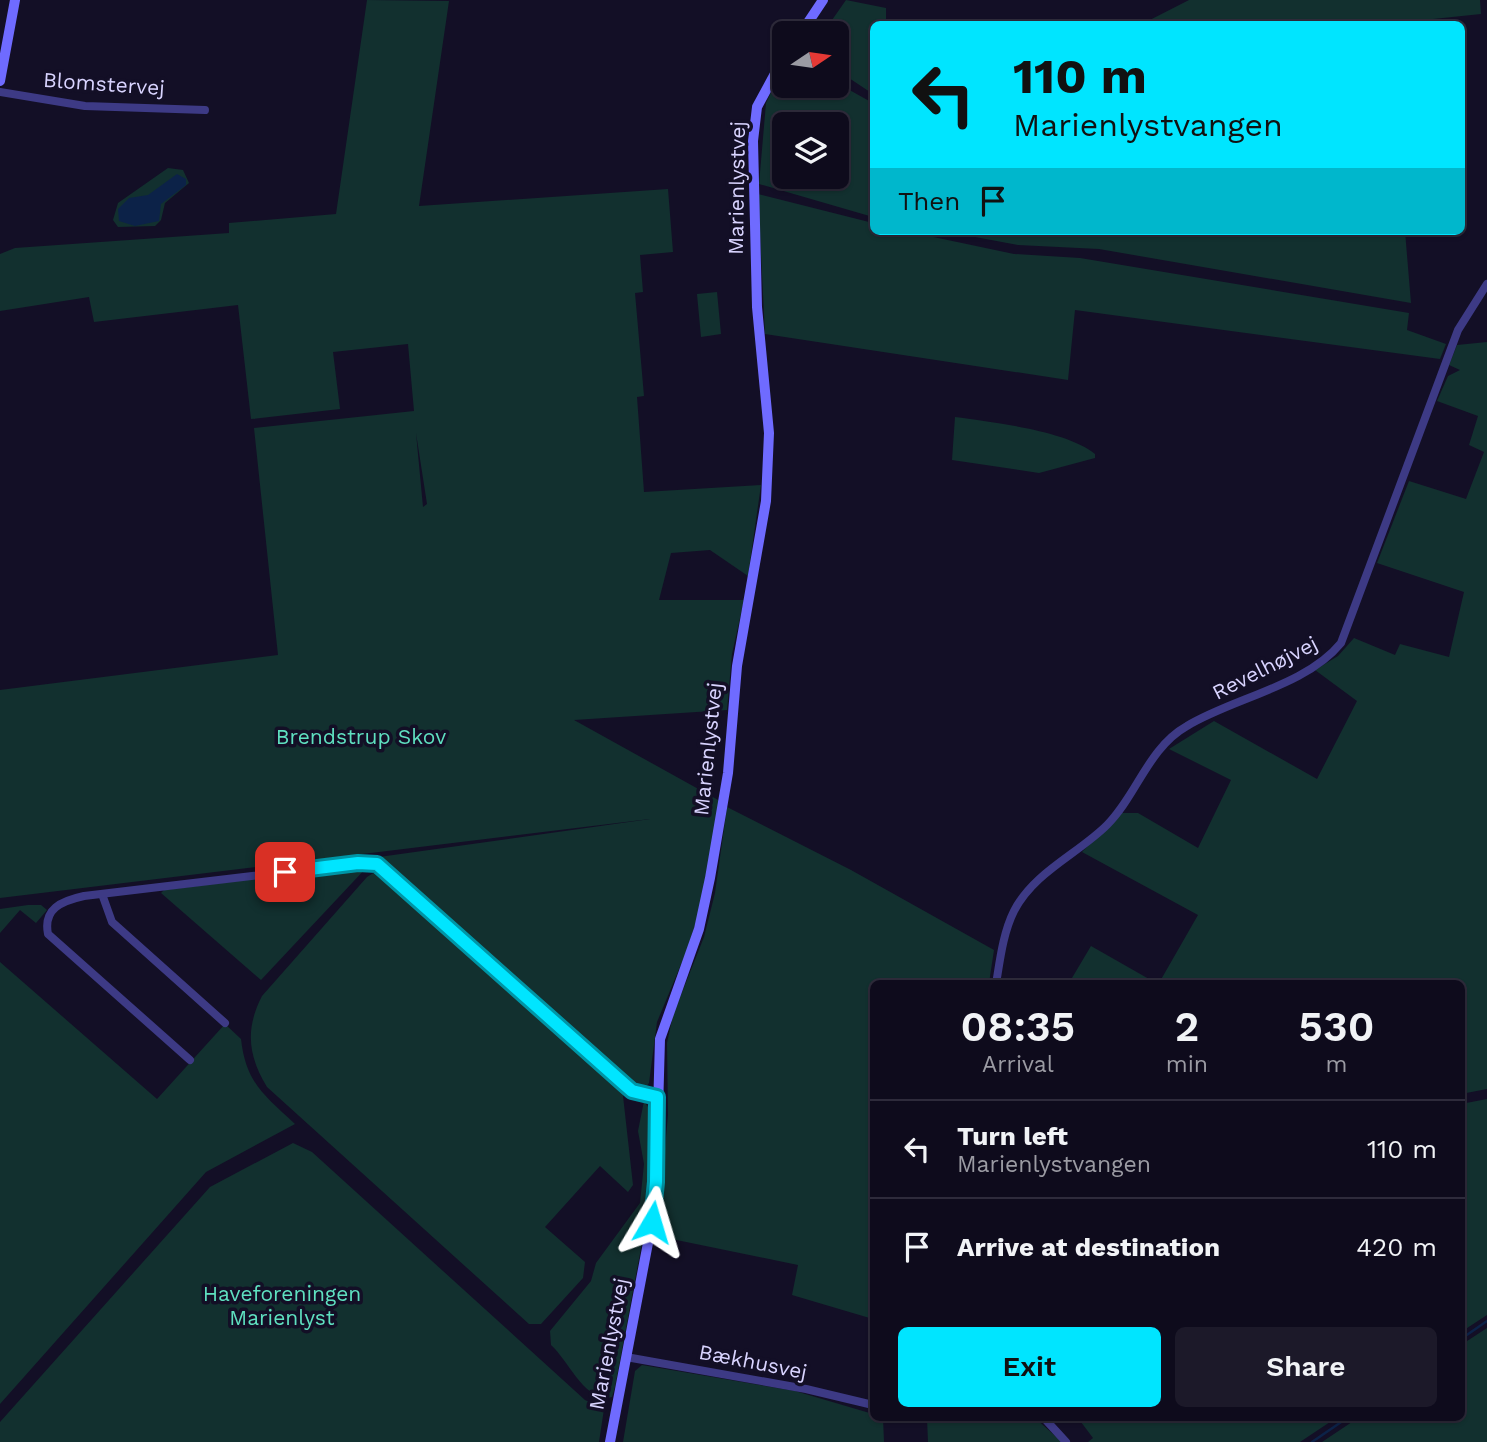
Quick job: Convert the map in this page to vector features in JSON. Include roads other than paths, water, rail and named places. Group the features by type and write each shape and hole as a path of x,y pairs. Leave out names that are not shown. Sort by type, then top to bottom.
{"street":[{"path":"0,81 15,0"},
{"path":"809,21 823,0"},
{"name":"Marienlystvej","path":"610,1442 656,1182 660,1039 699,929 710,878 727,773 737,666 766,501 769,433 757,307 753,141 758,107 772,80"},
{"name":"Blomstervej","path":"0,92 85,106 205,110"},
{"name":"Revelhøjvej","path":"997,980 1010,923 1021,900 1044,876 1108,824 1152,759 1175,733 1313,666 1341,643 1451,347 1466,314 1487,284"},
{"path":"190,1060 48,934 45,921 51,910 72,899 102,894 358,863 377,864 632,1091 657,1097"},
{"path":"102,894 112,922 225,1023"},
{"name":"Bækhusvej","path":"626,1357 806,1389 870,1404"},
{"path":"1047,1421 1066,1442"}],"water":[{"path":"177,174 186,179 186,185 161,204 159,221 135,226 119,221 118,209 129,198 148,195"}],"waterway":[{"path":"1465,1336 1487,1321"},
{"path":"1312,1442 1343,1421"}],"park label":[{"name":"Brendstrup Skov","path":"361,737"},
{"name":"Haveforeningen Marienlyst","path":"282,1306"}]}
